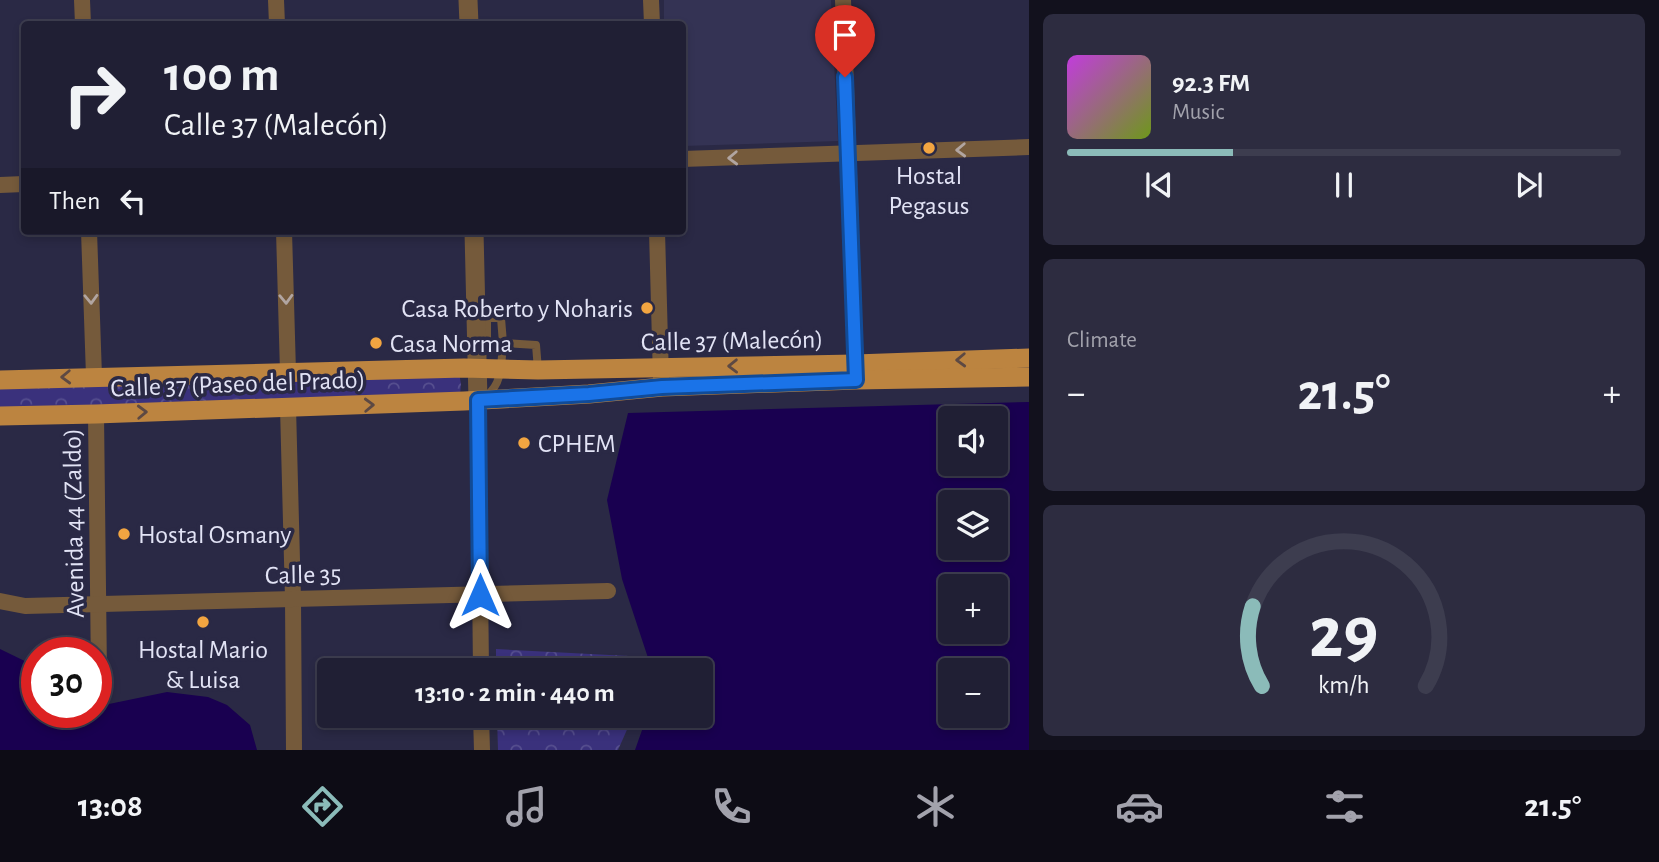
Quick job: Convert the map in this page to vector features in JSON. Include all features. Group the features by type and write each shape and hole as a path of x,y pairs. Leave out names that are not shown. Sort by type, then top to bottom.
{"main road":[{"name":"Calle 37 (Malecón)","path":"855,372 1029,358"},
{"name":"Calle 37 (Malecón)","path":"477,369 501,364 538,370 661,377 855,372 1029,377"},
{"name":"Calle 37 (Paseo del Prado)","path":"0,380 477,369"},
{"name":"Calle 37 (Malecón)","path":"478,400 589,394 661,377"},
{"name":"Calle 37 (Paseo del Prado)","path":"0,416 478,400"}],"street":[{"path":"82,0 83,21"},
{"path":"276,0 277,21"},
{"path":"468,0 469,21"},
{"path":"651,0 652,21"},
{"path":"843,0 855,372"},
{"path":"686,159 1029,147"},
{"path":"0,186 21,184"},
{"path":"89,235 94,376"},
{"path":"284,235 288,372"},
{"path":"474,235 482,345 477,369 481,658"},
{"path":"657,235 661,377"},
{"path":"288,407 294,750"},
{"name":"Avenida 44 (Zaldo)","path":"96,414 99,637"},
{"name":"Calle 35","path":"0,601 25,606 608,591"},
{"path":"481,728 482,750"}],"lane":[{"path":"478,400 491,394 498,380 503,343 501,318 481,318"},
{"path":"503,343 536,345 538,370"},
{"path":"482,345 501,364"}],"shaded area":[{"path":"664,0 831,0 838,141 686,146 686,21 664,21"},
{"path":"1029,402 1029,750 635,750 643,728 713,728 713,658 648,658 622,579 607,500 628,413"},
{"path":"0,649 21,659 21,728 112,728 112,703 167,692 208,697 227,705 250,725 257,750 0,750"}],"green space":[{"path":"459,373 460,395 0,409 0,386"},
{"path":"496,649 630,658 496,658"},
{"path":"497,728 628,728 618,750 498,750"}],"place":[{"name":"Hostal Pegasus","path":"929,148"},
{"name":"Casa Roberto y Noharis","path":"647,308"},
{"name":"Casa Norma","path":"376,343"},
{"name":"CPHEM","path":"524,443"},
{"name":"Hostal Osmany","path":"124,534"},
{"name":"Hostal Mario & Luisa","path":"203,622"}],"route":[{"path":"480,595 478,400 662,387 856,380 845,77"}]}
